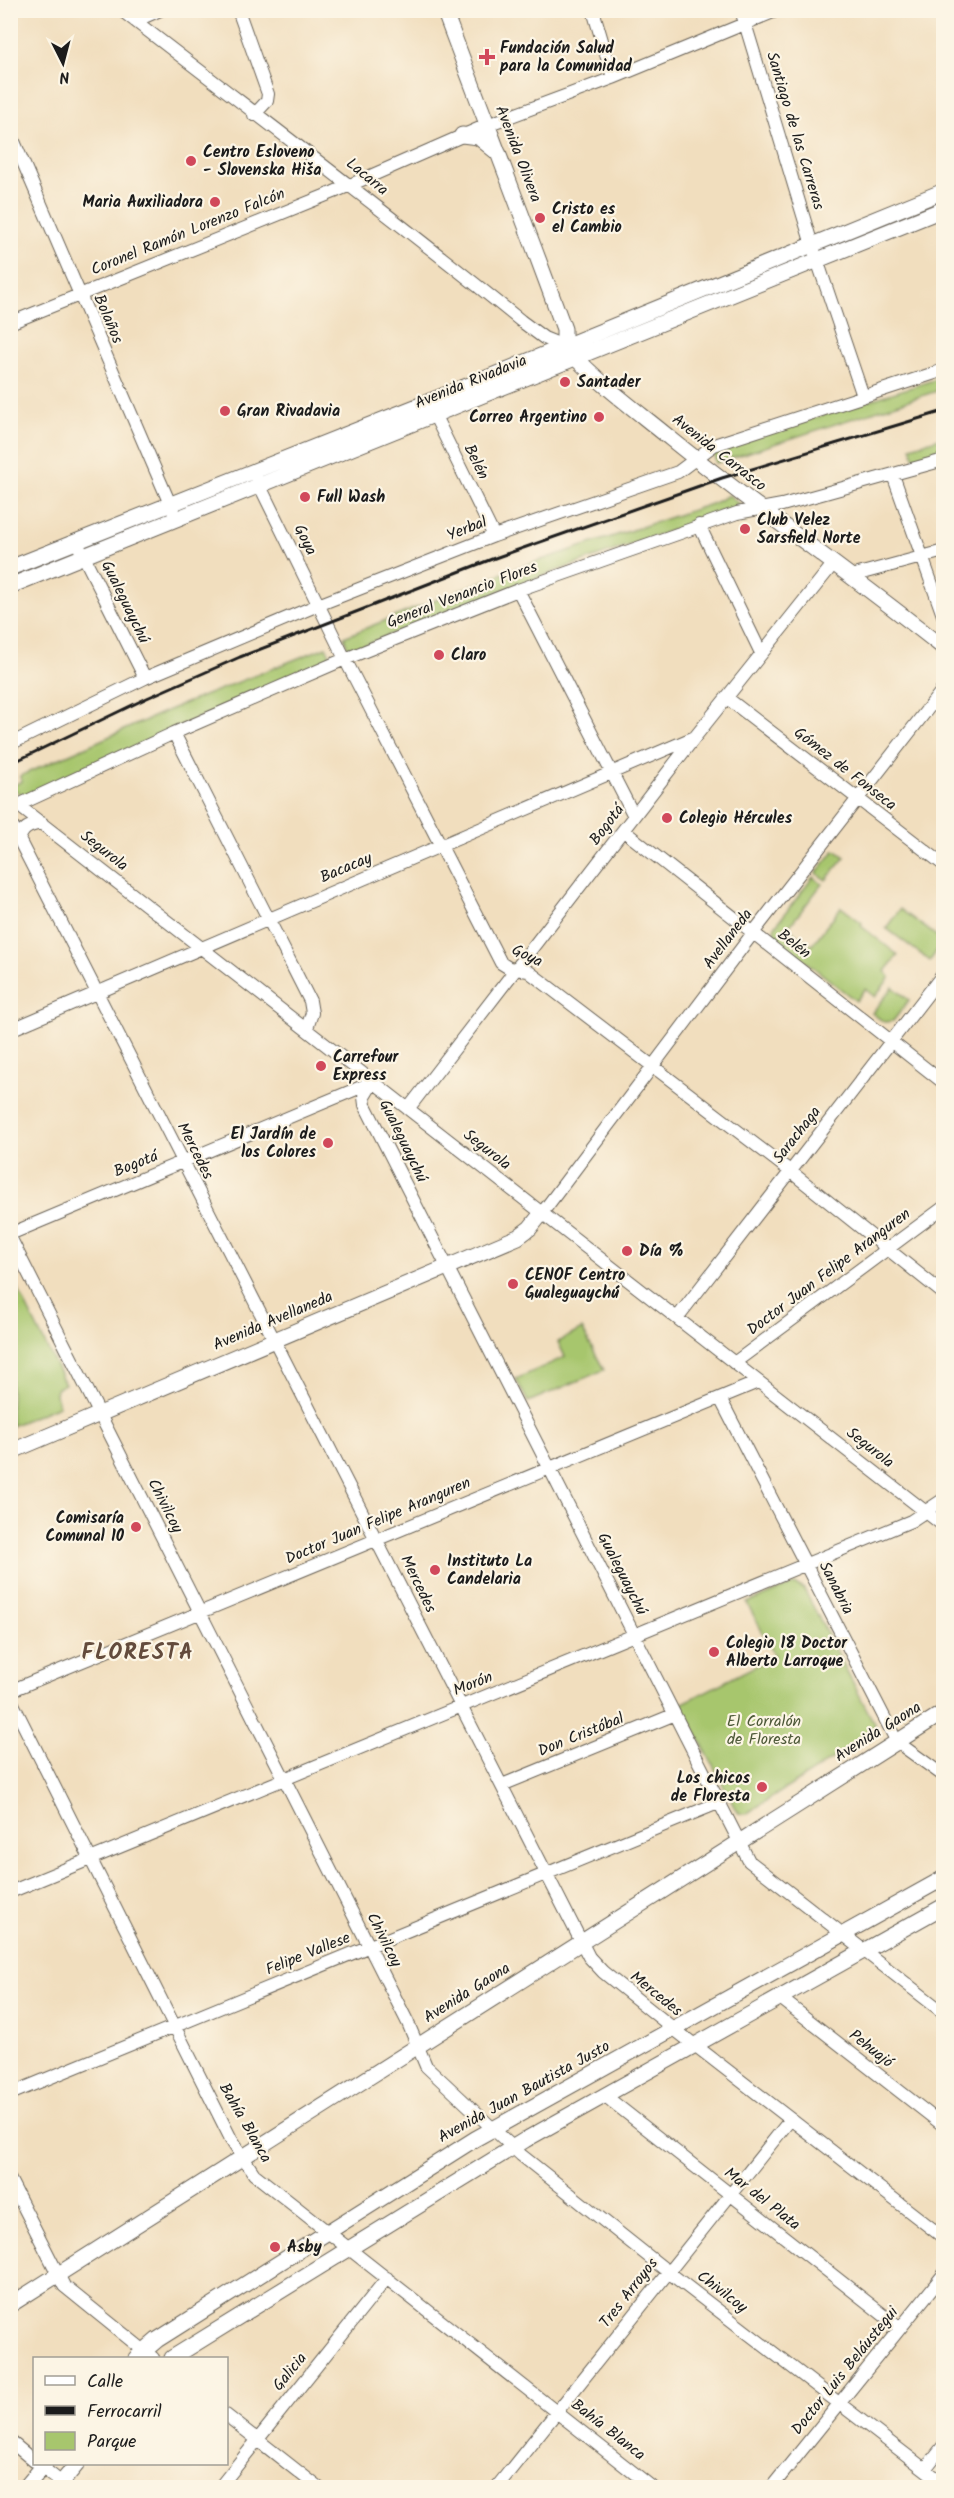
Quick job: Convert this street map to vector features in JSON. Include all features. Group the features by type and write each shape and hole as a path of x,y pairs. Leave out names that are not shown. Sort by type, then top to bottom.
{"main road":[{"name":"Avenida Olivera","path":"444,10 501,156 564,329 564,346"},
{"path":"462,135 478,137 501,156"},
{"name":"Avenida Rivadavia","path":"10,586 260,487 564,346 944,191"},
{"name":"Avenida Rivadavia","path":"10,568 252,472 576,358 944,209"},
{"name":"Avenida Carrasco","path":"564,346 602,382 696,459 944,648"},
{"name":"Avenida Avellaneda","path":"10,1452 518,1237 530,1228 542,1213"},
{"name":"Avenida Gaona","path":"10,2304 944,1712"},
{"name":"Avenida Juan Bautista Justo","path":"144,2356 162,2336 493,2129 944,1878"},
{"path":"174,2357 512,2147 944,1906"},
{"path":"25,2487 39,2465"},
{"path":"62,2486 76,2465"}],"street":[{"name":"Lacarra","path":"121,10 254,115 350,184 521,321 544,338 564,346"},
{"path":"135,21 160,10"},
{"path":"238,10 268,94 267,101 254,115"},
{"path":"593,10 613,78"},
{"name":"Santiago de las Carreras","path":"741,10 812,245 863,396"},
{"name":"Coronel Ramón Lorenzo Falcón","path":"10,323 350,184 462,135 613,78 778,10"},
{"name":"Bolaños","path":"10,132 176,519"},
{"name":"Yerbal","path":"10,744 145,678 318,605 494,536 678,472 714,445 944,370"},
{"name":"Belén","path":"431,409 494,536"},
{"name":"General Venancio Flores","path":"13,804 345,658 518,590 737,513 762,509 944,460"},
{"name":"Goya","path":"252,472 496,957 504,965 528,971 888,1248 944,1294"},
{"path":"893,475 944,618"},
{"path":"699,525 761,653"},
{"name":"Gualeguaychú","path":"76,541 145,678"},
{"path":"851,576 944,551"},
{"name":"Bogotá","path":"408,1109 695,737 834,563"},
{"path":"518,590 634,816"},
{"name":"Avellaneda","path":"542,1213 753,933 944,688"},
{"name":"Gómez de Fonseca","path":"727,698 944,865"},
{"path":"174,733 310,1001 312,1014 307,1028"},
{"name":"Bacacay","path":"10,1030 695,737"},
{"name":"Segurola","path":"13,804 42,823 307,1028 758,1383 944,1526"},
{"name":"Mercedes","path":"10,822 182,1163 378,1539 580,1943 603,1972 944,2238"},
{"path":"19,840 22,831 27,826 42,823"},
{"name":"Belén","path":"624,831 944,1083"},
{"name":"Sarachaga","path":"677,1318 944,973"},
{"name":"Gualeguaychú","path":"373,1082 364,1097 365,1104 749,1861 944,2013"},
{"name":"Bogotá","path":"10,1235 373,1082"},
{"name":"Doctor Juan Felipe Aranguren","path":"735,1363 944,1207"},
{"name":"Chivilcoy","path":"10,1235 369,1947 426,2066 512,2147 667,2271 944,2484"},
{"name":"Doctor Juan Felipe Aranguren","path":"10,1691 548,1467 758,1383"},
{"name":"Sanabria","path":"720,1398 897,1742 944,1776"},
{"name":"Morón","path":"10,1892 912,1521 944,1499"},
{"name":"Bahía Blanca","path":"10,1698 231,2139 254,2174 327,2234 387,2278 653,2487"},
{"name":"Don Cristóbal","path":"502,1785 673,1715"},
{"name":"Felipe Vallese","path":"10,2094 718,1803"},
{"name":"Pehuajó","path":"779,1997 944,2126"},
{"name":"Mar del Plata","path":"604,2095 900,2328"},
{"name":"Tres Arroyos","path":"496,2487 790,2120"},
{"path":"10,2180 57,2275 70,2292 144,2356"},
{"name":"Doctor Luis Beláustegui","path":"771,2487 944,2274"},
{"name":"Galicia","path":"219,2487 387,2278"},
{"path":"228,2417 319,2487"},
{"path":"10,2442 33,2459"},
{"path":"925,2469 944,2445"},
{"path":"41,2465 62,2486"}],"green space":[{"path":"943,198 943,202 836,246 835,243"},
{"path":"943,377 943,389 716,463 714,454 719,448"},
{"path":"943,437 943,455 916,463 911,447"},
{"path":"729,495 741,506 505,589 354,649 348,649 344,637 508,571 714,503"},
{"path":"326,647 332,658 27,795 22,795 11,787 22,781 20,776 171,709"},
{"path":"835,850 845,857 826,880 816,873"},
{"path":"813,877 822,884 788,928 812,945 841,907 862,923 861,926 898,955 885,971 890,977 875,997 865,989 856,1001 775,937 774,928"},
{"path":"900,909 943,941 930,961 886,928"},
{"path":"893,987 909,1000 893,1021 884,1022 872,1013"},
{"path":"11,1275 65,1384 57,1388 59,1406 11,1426"},
{"path":"582,1329 604,1370 528,1402 516,1379 565,1357 558,1342"},
{"name":"El Corralón de Floresta","path":"795,1584 804,1589 874,1723 872,1733 746,1814 738,1813 681,1704 775,1656 747,1603"}],"railway":[{"path":"10,764 147,698 240,657 492,559 722,478 944,411"}],"place":[{"name":"Fundación Salud para la Comunidad","path":"487,57"},
{"name":"Centro Esloveno - Slovenska Hiša","path":"191,161"},
{"name":"Maria Auxiliadora","path":"215,202"},
{"name":"Cristo es el Cambio","path":"540,218"},
{"name":"Santader","path":"565,382"},
{"name":"Gran Rivadavia","path":"225,411"},
{"name":"Correo Argentino","path":"599,417"},
{"name":"Full Wash","path":"305,497"},
{"name":"Club Velez Sarsfield Norte","path":"745,529"},
{"name":"Claro","path":"439,655"},
{"name":"Colegio Hércules","path":"667,818"},
{"name":"Carrefour Express","path":"321,1066"},
{"name":"El Jardín de los Colores","path":"328,1143"},
{"name":"Día %","path":"627,1251"},
{"name":"CENOF Centro Gualeguaychú","path":"513,1284"},
{"name":"Comisaría Comunal 10","path":"136,1527"},
{"name":"Instituto La Candelaria","path":"435,1570"},
{"name":"Colegio 18 Doctor Alberto Larroque","path":"714,1652"},
{"name":"Los chicos de Floresta","path":"762,1787"},
{"name":"Asby","path":"275,2247"}],"district":[{"name":"FLORESTA","path":"138,1653"}]}
